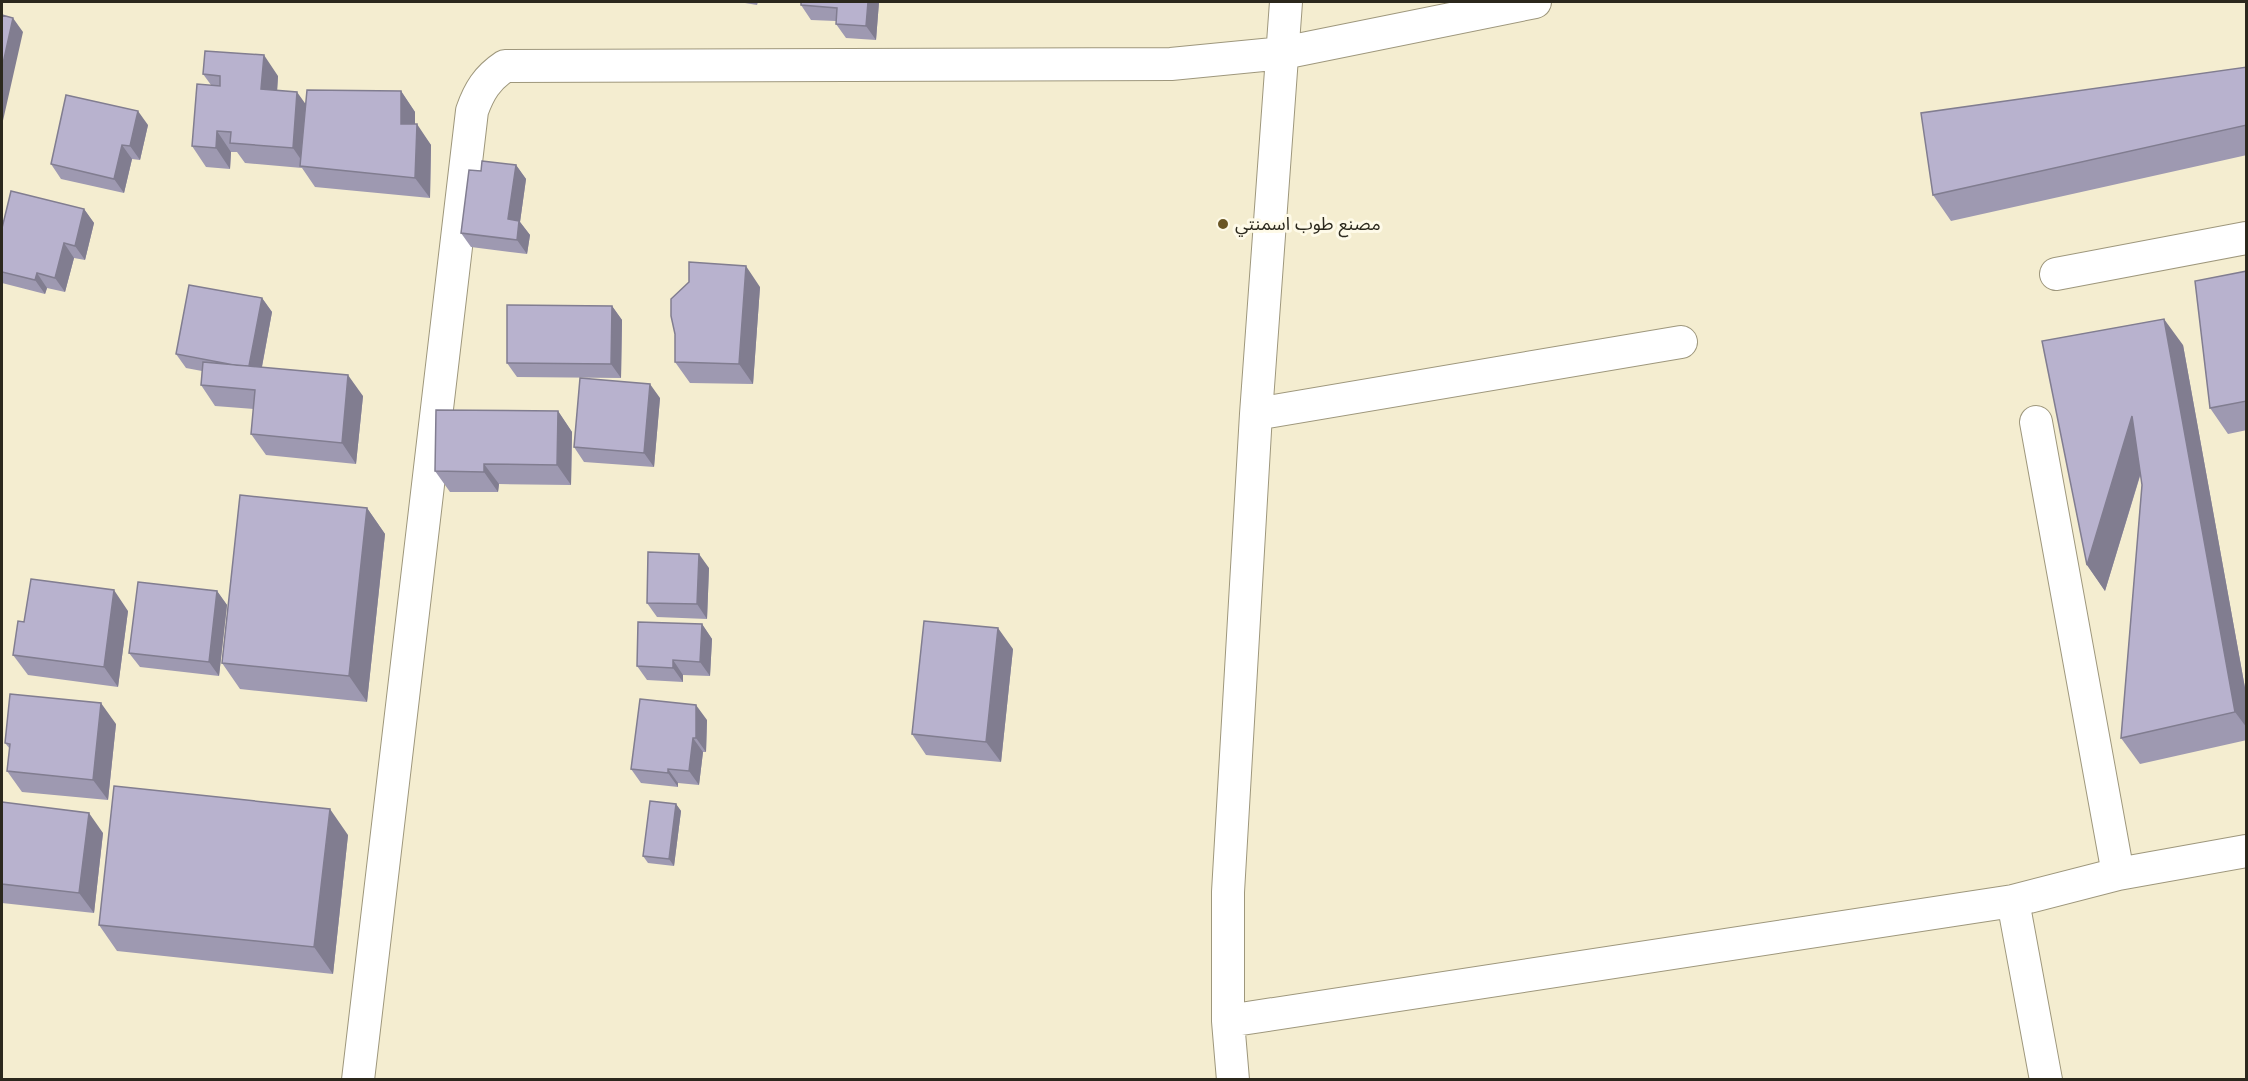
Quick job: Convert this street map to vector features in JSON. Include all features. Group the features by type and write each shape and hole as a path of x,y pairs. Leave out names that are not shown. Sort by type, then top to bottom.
{"street":[{"path":"1233,1080 1227,1021 1228,892 1256,414 1286,2"},
{"path":"358,1080 472,111 479,91 492,74 505,66 1171,64 1283,53 1534,2"},
{"path":"2056,274 2247,238"},
{"path":"1256,414 1681,342"},
{"path":"2036,422 2118,874"},
{"path":"1227,1021 2013,901 2118,874 2247,851"},
{"path":"2013,901 2046,1080"}],"building":[{"path":"801,2 868,2 866,26 836,24 837,8 801,5"},
{"path":"2,15 13,18 2,68"},
{"path":"205,51 264,55 261,89 297,92 293,148 230,143 231,132 217,131 216,148 192,146 197,84 220,86 220,76 203,74"},
{"path":"2247,67 2247,125 1933,195 1921,113"},
{"path":"307,90 401,91 401,124 417,124 415,178 300,166"},
{"path":"66,95 138,111 130,146 122,145 114,179 51,164"},
{"path":"482,161 516,165 508,219 519,221 517,240 461,233 469,170 481,171"},
{"path":"11,191 84,209 75,246 64,243 55,278 37,273 35,280 2,272 2,228"},
{"path":"689,262 746,266 739,364 675,362 671,299 689,282"},
{"path":"2247,271 2247,401 2210,408 2195,281"},
{"path":"189,285 262,298 249,366 176,354"},
{"path":"507,305 612,306 611,364 507,363"},
{"path":"2164,319 2235,712 2121,738 2142,485 2132,416 2087,565 2042,341"},
{"path":"203,362 348,375 342,443 251,434 255,390 201,385"},
{"path":"580,378 650,384 644,453 574,447"},
{"path":"436,410 558,411 557,465 484,464 484,472 435,471"},
{"path":"240,495 367,508 349,676 222,663"},
{"path":"648,552 699,554 697,604 647,603"},
{"path":"31,579 114,590 104,667 13,655 18,621 24,622"},
{"path":"138,582 217,591 209,662 129,653"},
{"path":"924,621 998,628 986,742 912,734"},
{"path":"638,622 702,624 700,662 673,660 673,668 637,666"},
{"path":"10,694 101,703 93,780 7,771 10,744 5,743"},
{"path":"640,699 696,705 696,738 693,738 689,771 668,769 668,773 631,769"},
{"path":"114,786 330,809 314,947 99,925"},
{"path":"650,801 676,804 669,859 643,856"},
{"path":"2,802 89,813 79,893 2,884"}],"place":[{"name":"مصنع طوب اسمنتي","path":"1223,224"}]}
